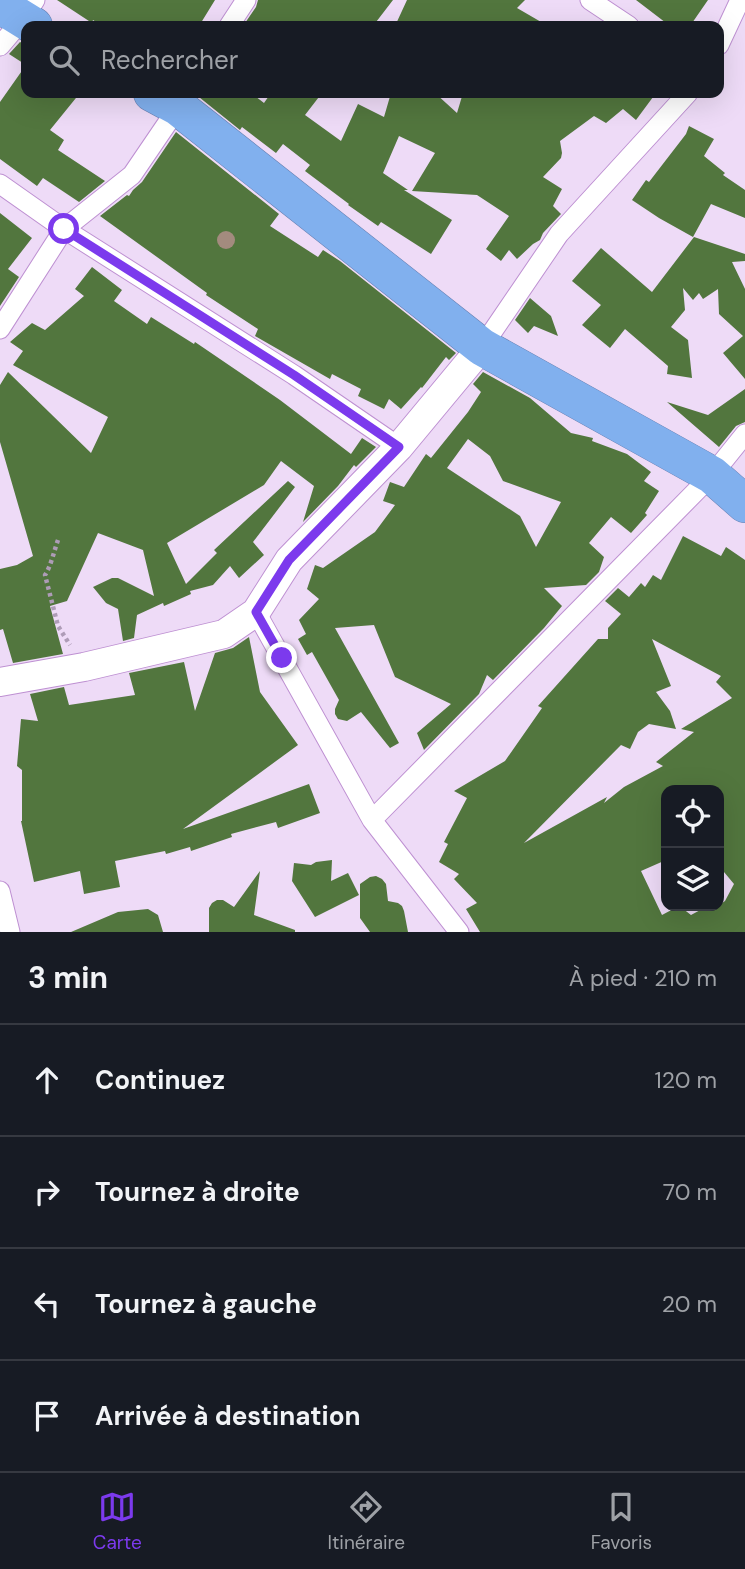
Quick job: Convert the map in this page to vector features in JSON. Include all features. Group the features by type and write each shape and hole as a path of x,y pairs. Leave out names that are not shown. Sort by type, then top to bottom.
{"highway":[{"path":"173,98 482,347 712,475 745,504"}],"street":[{"path":"232,21 246,0"},
{"path":"590,0 622,21"},
{"path":"724,34 740,0"},
{"path":"0,329 64,229 132,175 173,98"},
{"path":"0,682 84,667 224,634 256,612 289,560 399,447 482,347 559,234 683,98"},
{"path":"0,184 64,229 294,375 399,447"},
{"path":"372,820 712,475 745,434"},
{"path":"256,612 372,820 459,932"},
{"path":"0,891 10,932"}],"path":[{"path":"58,540 46,575 49,593 58,626 84,667"}],"building":[{"path":"57,0 215,0 202,21 89,21"},
{"path":"258,0 393,0 377,21 246,21"},
{"path":"407,0 525,0 517,8 539,21 397,21"},
{"path":"636,0 708,0 693,21 663,21"},
{"path":"20,42 21,42 21,62 9,54"},
{"path":"21,72 21,98 76,98 50,130 64,140 58,150 105,181 79,202 43,178 37,186 0,159 0,102"},
{"path":"200,98 258,98 264,103 268,98 318,98 305,115 341,141 358,104 384,117 390,98 440,98 457,113 462,98 652,98 636,120 623,109 606,123 594,116 560,141 561,158 543,177 562,189 553,206 561,214 540,240 517,259 509,250 501,261 486,249 509,216 477,195 412,191 435,153 399,136 383,173 408,190 404,190 452,220 431,254 381,222 378,226 348,205 305,171 310,165 283,144 276,153 242,127 240,130"},
{"path":"689,126 714,139 704,156 725,173 723,175 745,190 745,218 711,204 693,237 632,200 686,134"},
{"path":"176,132 279,214 270,226 318,257 323,250 340,261 456,353 449,360 446,357 422,388 401,409 389,399 384,409 358,396 361,389 332,374 330,379 255,336 258,329 206,295 207,293 100,216 129,196 142,182"},
{"path":"0,213 32,238 8,269 19,277 0,306"},
{"path":"694,237 745,254 745,261 732,262 745,289 745,379 723,353 743,336 719,314 718,289 703,299 699,293 693,300 683,288 685,310 671,327 688,340 692,378 667,374 668,366 625,329 610,348 582,325 601,305 572,281 601,248 652,292"},
{"path":"92,267 122,290 114,301 147,324 151,317 194,344 195,342 280,400 351,454 362,438 376,447 356,467 354,465 303,522 314,486 281,461 264,485 167,543 186,584 217,553 214,550 288,481 295,487 253,542 264,555 239,578 230,566 213,585 190,591 191,594 137,615 134,638 123,641 118,609 106,603 93,587 118,578 154,596 143,550 98,533 67,601 50,606 63,654 13,663 3,629 0,630 0,569 17,565 33,556 0,442 0,385 8,372 91,453 108,417 13,365 23,351 10,342 32,323 45,330 84,296 75,289"},
{"path":"530,298 551,316 558,336 534,326 528,333 515,320"},
{"path":"483,372 530,398 571,433 593,438 592,441 627,454 651,472 644,481 659,491 645,513 647,515 631,533 611,517 589,543 604,557 599,572 586,585 544,588 562,606 493,680 487,675 479,694 424,750 417,733 451,704 395,677 374,625 335,628 399,743 390,748 361,712 347,721 338,719 335,709 339,700 312,652 307,655 298,639 306,634 299,620 319,599 307,589 315,565 323,568 375,532 395,505 383,501 390,482 404,487 426,454 431,458 481,392 473,384","holes":["468,439 490,456 503,481 561,502 536,547 520,516 447,468"]},
{"path":"745,389 745,422 736,426 719,447 667,402 708,415"},
{"path":"683,536 721,556 726,547 745,560 745,932 480,932 466,909 477,903 454,879 459,874 439,862 448,844 444,842 467,798 454,791 505,761 542,708 538,706 598,639 608,639 608,628 621,614 605,601 618,588 629,597 641,583 645,587 653,575 661,580","holes":["652,639 721,676 716,682 732,698 681,729 694,732 656,762 663,766 624,787 604,803 607,797 524,843 621,745 630,749 638,732 649,724 676,729 670,711 656,692 671,686"]},
{"path":"249,637 260,692 298,745 183,829 309,784 320,813 278,828 276,822 231,834 232,837 191,851 190,847 166,854 165,851 115,861 120,887 84,894 80,871 34,882 21,821 22,770 17,766 21,719 38,721 30,694 64,687 69,705 135,695 129,673 184,662 195,711 215,653 233,648"},
{"path":"332,860 331,881 348,873 359,895 315,917 292,881 294,863 311,865"},
{"path":"260,871 254,915 295,932 209,932 209,908 212,903 223,900 234,907"},
{"path":"376,876 386,884 388,901 402,906 408,932 370,932 360,918 360,884"},
{"path":"148,909 158,915 163,932 71,932 118,912"}],"route":[{"path":"64,229 294,375 399,447 289,560 256,612 282,658"}]}
